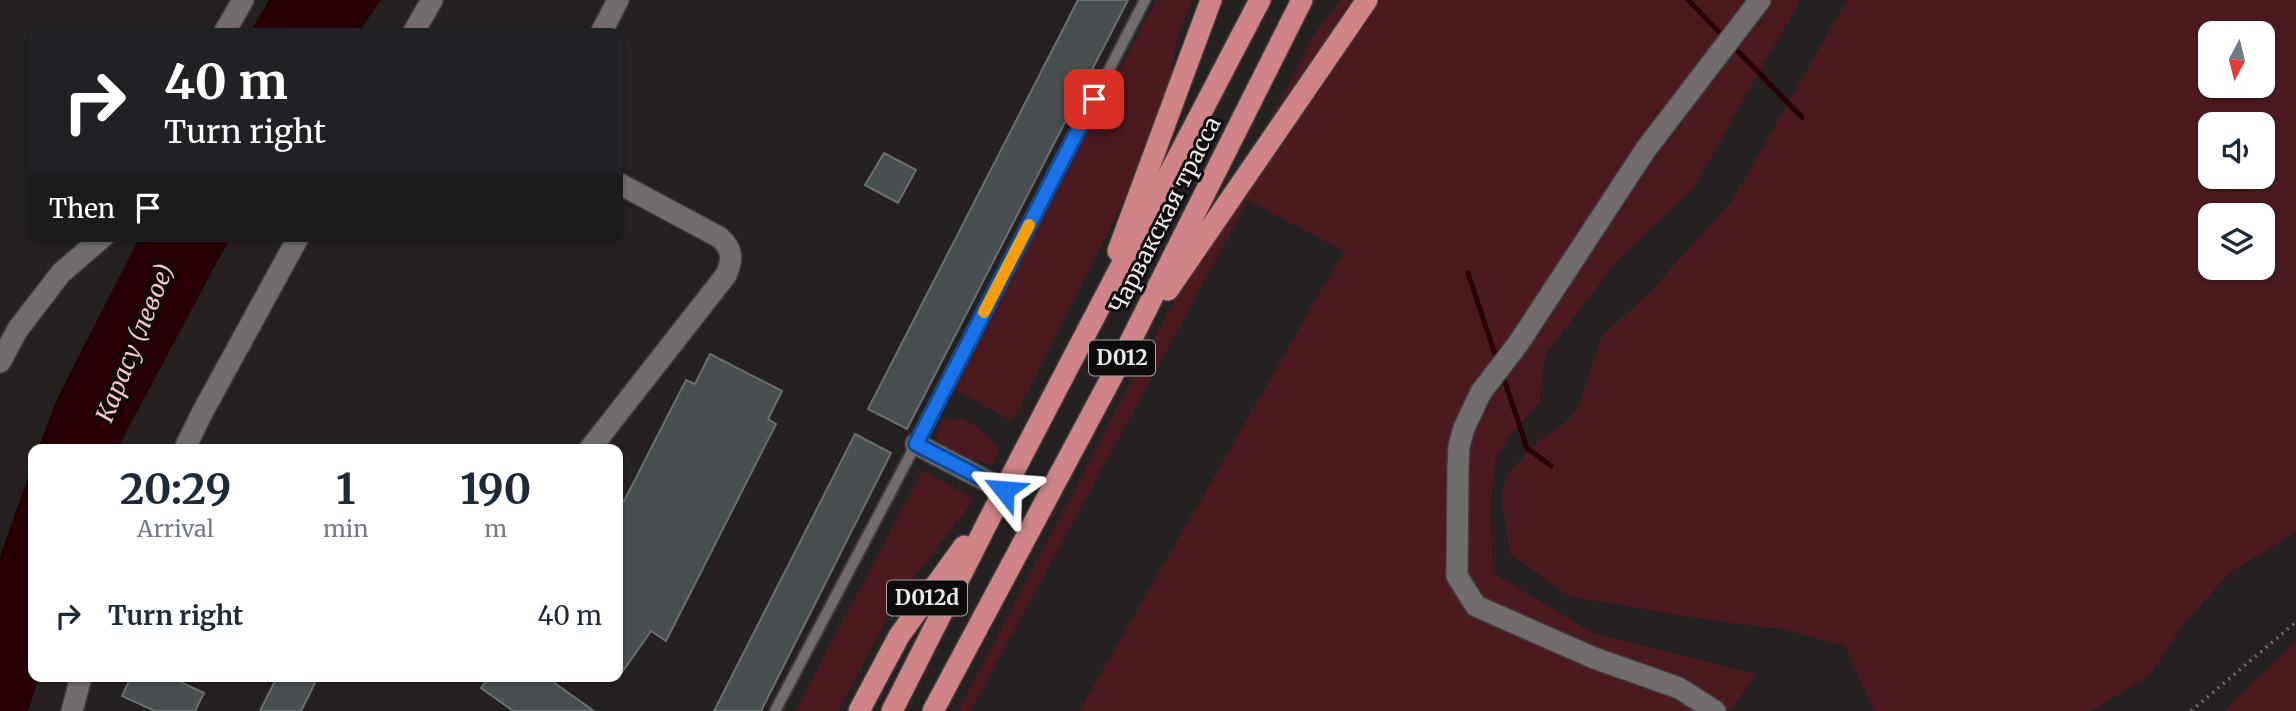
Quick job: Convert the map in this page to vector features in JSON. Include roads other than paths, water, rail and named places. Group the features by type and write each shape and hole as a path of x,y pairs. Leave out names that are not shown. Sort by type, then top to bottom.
{"highway":[{"path":"1086,336 1211,0"},
{"name":"Чарвакская трасса","path":"892,711 1004,490 1260,0"},
{"name":"Чарвакская трасса","path":"933,711 1123,356 1302,0"},
{"path":"1123,356 1367,0"},
{"name":"D012d","path":"859,711 899,636 1004,490"}],"street":[{"path":"227,28 243,0"},
{"path":"415,28 432,0"},
{"path":"604,28 618,0"},
{"path":"1715,711 1679,688 1594,658 1476,606 1457,576 1458,466 1464,428 1481,392 1518,344 1646,149 1760,0"},
{"path":"594,444 726,275 731,264 732,254 728,244 719,237 623,186"},
{"path":"0,362 18,329 61,272 97,242"},
{"path":"187,444 296,242"},
{"path":"916,444 1004,490"},
{"path":"72,711 80,682"}],"lane":[{"path":"775,711 1145,0"}],"water":[{"path":"269,0 381,0 361,28 253,28"},
{"name":"Карасу (левое)","path":"137,242 228,242 121,444 40,444 56,401"},
{"path":"28,477 28,682 37,682 28,711 0,711 0,556"}],"waterway":[{"path":"1688,0 1725,38"},
{"path":"1732,45 1802,117"},
{"path":"1468,273 1497,360"},
{"path":"1503,376 1527,448 1551,466"}]}
